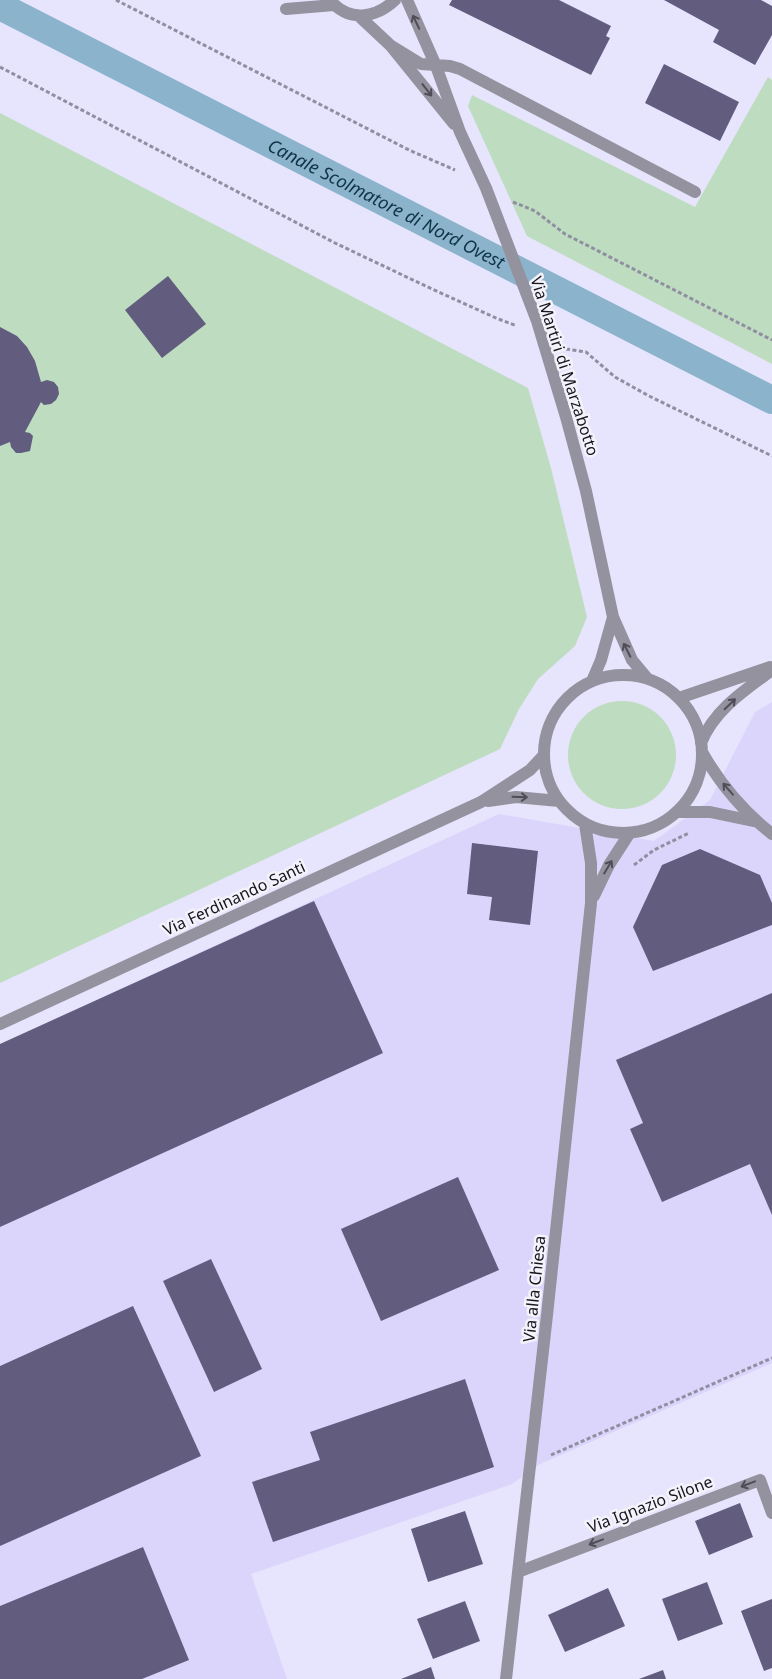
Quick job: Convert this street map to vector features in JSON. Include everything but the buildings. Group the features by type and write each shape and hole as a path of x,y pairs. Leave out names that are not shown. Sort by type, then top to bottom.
{"street":[{"path":"300,0 286,9 332,2 345,12 359,16 373,15 386,9 395,0"},
{"name":"Via Martiri di Marzabotto","path":"407,0 436,66 460,132 486,188 537,321 586,491 613,617 632,660 648,678"},
{"name":"Via Martiri di Marzabotto","path":"359,16 390,45 412,70 460,132"},
{"path":"390,45 421,64 460,69 695,192"},
{"name":"Via Martiri di Marzabotto","path":"592,681 601,660 613,617"},
{"path":"679,698 772,666"},
{"path":"772,670 741,693 707,728 702,747 700,774 692,794 678,812 655,827 629,834 606,832 585,824 570,814 559,801 547,780 543,756 546,732 556,711 572,693 592,681 610,676 629,675 648,678 679,698 690,711 697,726 702,747 712,769 758,822 772,834"},
{"name":"Via Ferdinando Santi","path":"0,1024 481,802 530,770 543,756"},
{"name":"Via Ferdinando Santi","path":"481,802 516,797 559,801"},
{"path":"678,812 710,812 758,822"},
{"name":"Via alla Chiesa","path":"506,1679 591,903 591,863 585,824"},
{"name":"Via alla Chiesa","path":"591,903 600,882 629,834"},
{"name":"Via Ignazio Silone","path":"518,1572 760,1480 772,1513"}],"path":[{"path":"116,0 409,150 448,165 506,200 535,212 565,234 772,340"},
{"path":"0,67 335,242 496,318 541,335"},
{"path":"547,353 563,348 586,352 615,377 649,396 772,456"},
{"path":"654,850 697,830"},
{"path":"530,1464 772,1358"}],"shaded area":[{"path":"772,702 772,1363 540,1464 512,1484 251,1574 287,1679 0,1679 0,1045 499,814 654,841 710,800 755,712"}],"green space":[{"path":"768,77 772,80 772,364 527,236 468,106 472,95 695,207"},
{"path":"0,113 528,388 551,468 587,617 575,646 538,679 519,709 500,749 0,983"},
{"path":"622,701 643,705 660,717 672,734 676,755 672,776 660,793 643,805 622,809 601,805 584,793 572,776 568,755 572,734 584,717 601,705"}],"waterway":[{"name":"Canale Scolmatore di Nord Ovest","path":"0,6 772,400"}]}
